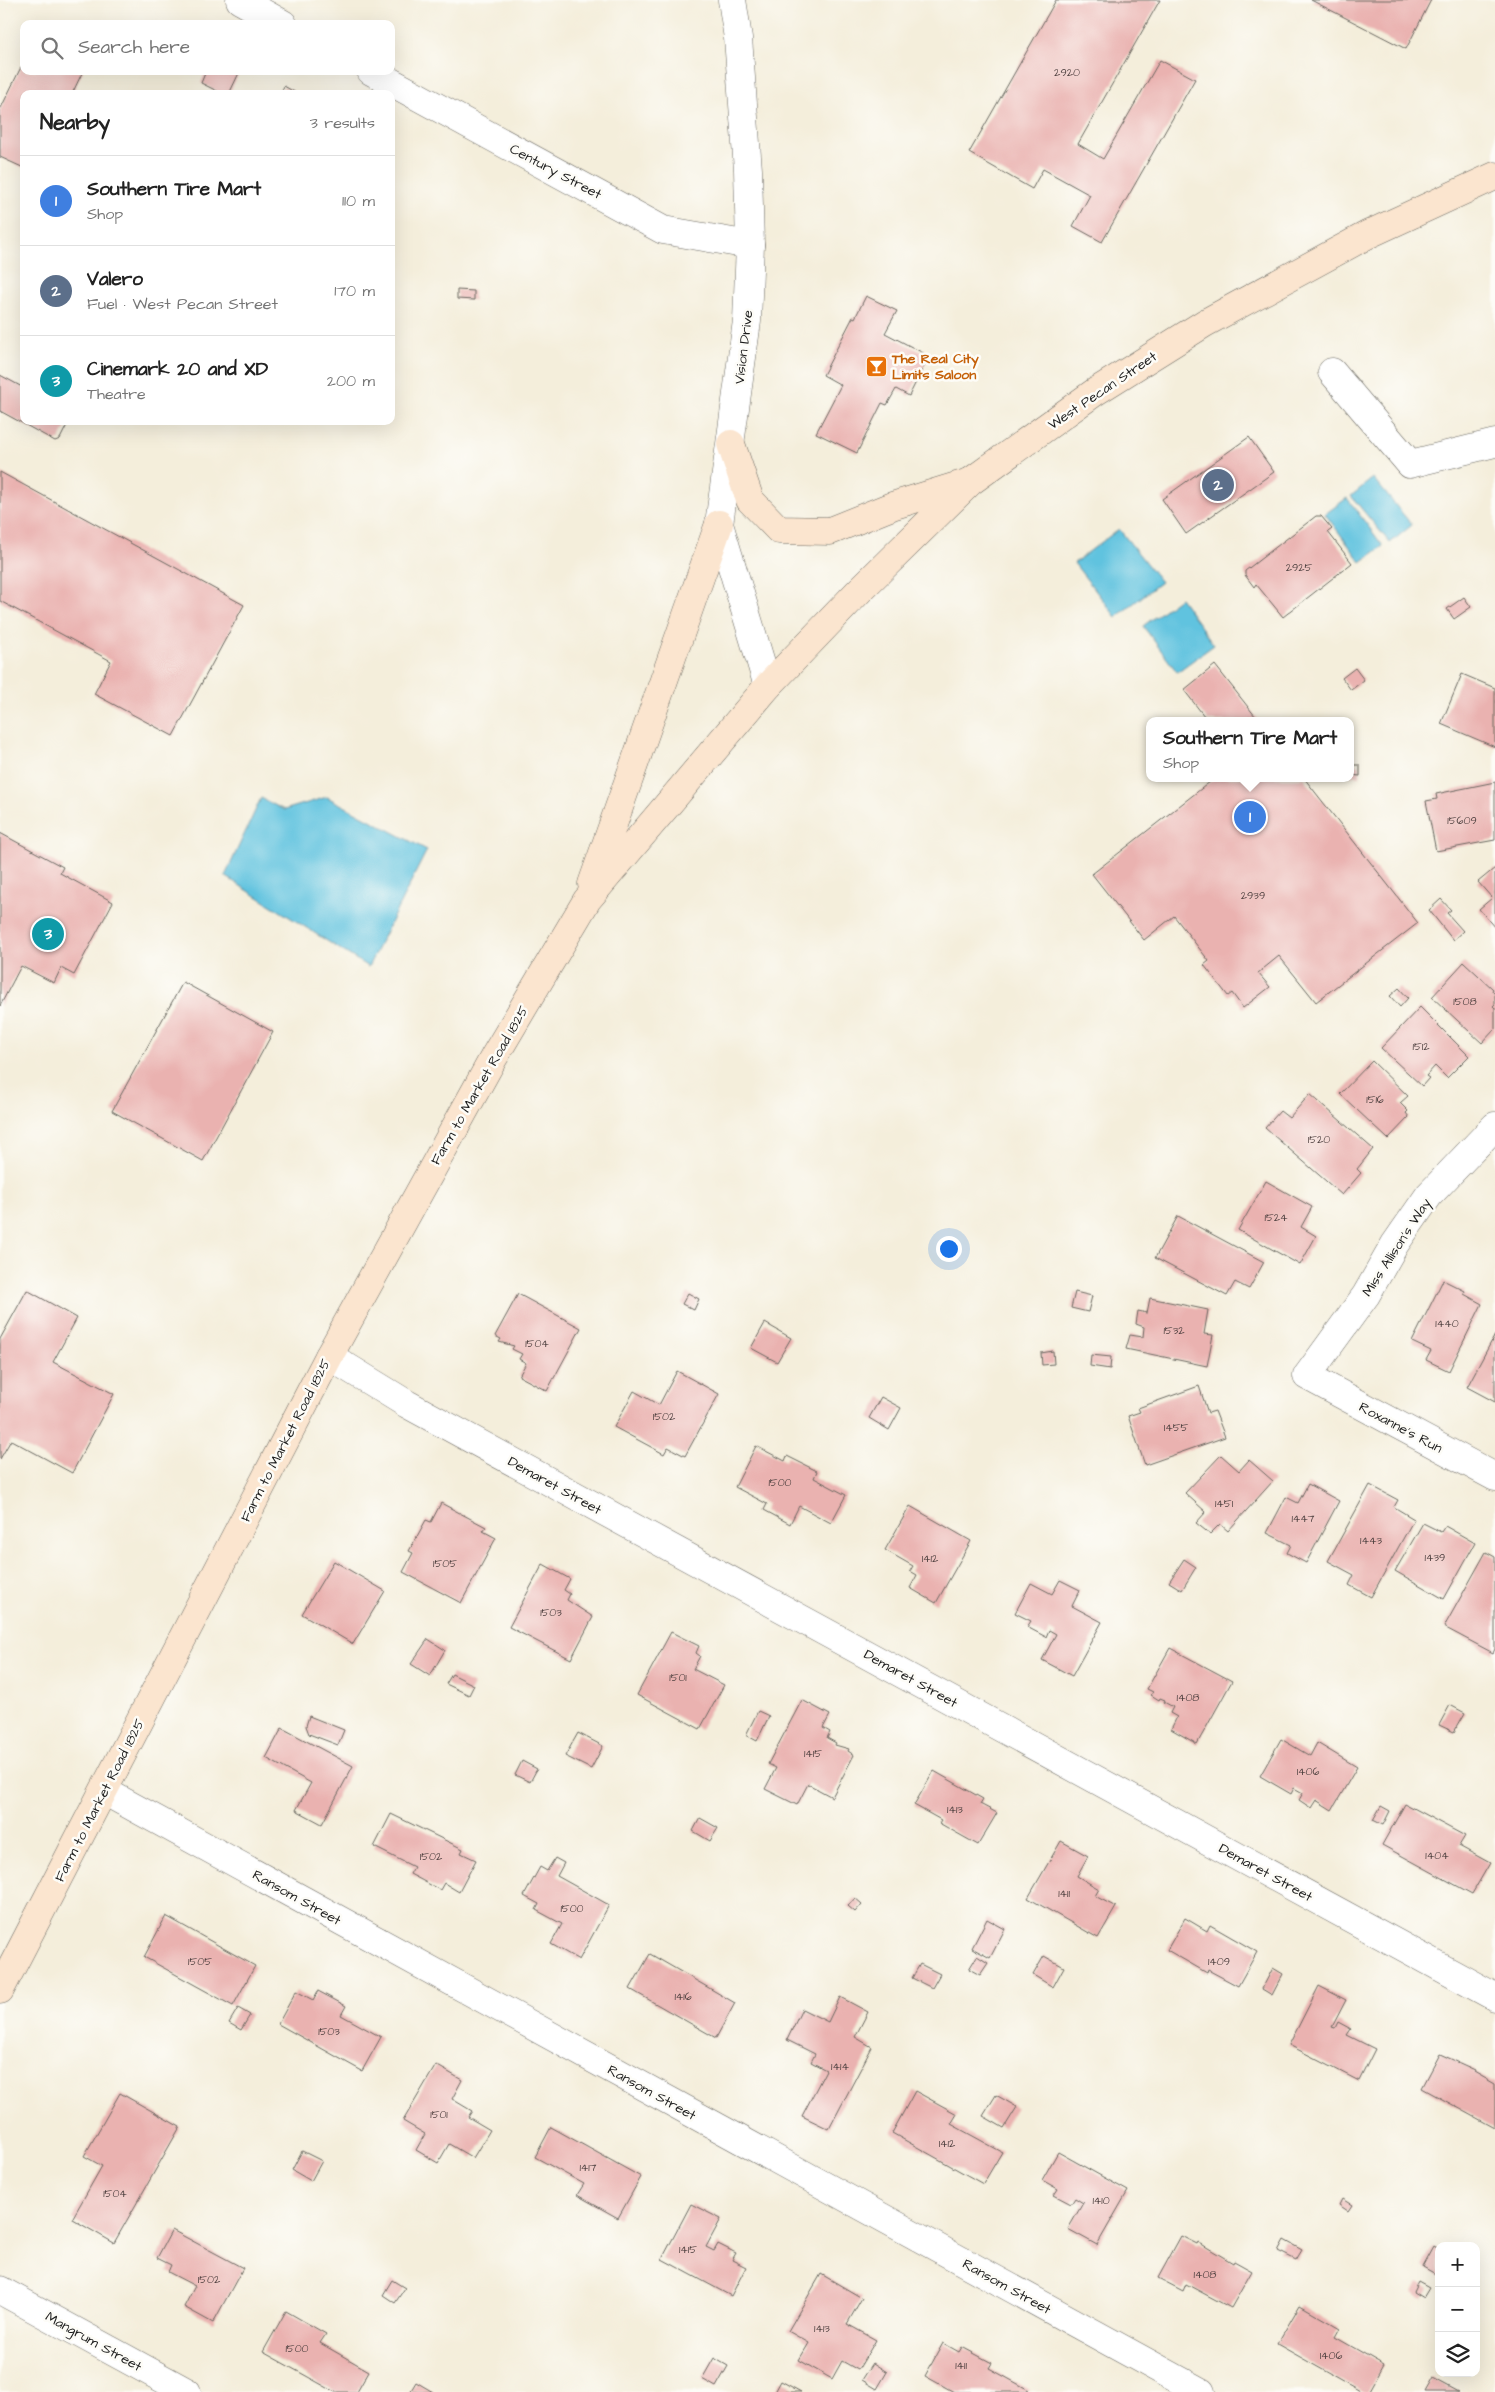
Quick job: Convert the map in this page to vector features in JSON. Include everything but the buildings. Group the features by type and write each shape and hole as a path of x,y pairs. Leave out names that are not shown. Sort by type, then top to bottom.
{"main road":[{"name":"West Pecan Street","path":"587,900 768,686 859,591 970,482 1095,392 1205,323 1368,236 1495,176"},
{"path":"731,444 750,500 779,530 830,531 892,506 970,482"},
{"path":"587,900 719,524"},
{"name":"Farm to Market Road 1825","path":"0,1990 329,1356 494,1057 587,900"}],"street":[{"path":"240,0 277,20"},
{"name":"Vision Drive","path":"732,0 738,38 748,170 750,245 747,320 719,524 768,686"},
{"name":"Century Street","path":"378,75 663,230 750,245"},
{"path":"1332,372 1410,464 1495,443"},
{"name":"Miss Allison's Way","path":"1307,1376 1366,1295 1394,1244 1429,1195 1495,1126"},
{"name":"Demaret Street","path":"329,1356 407,1404 1495,1997"},
{"name":"Roxanne's Run","path":"1307,1376 1495,1477"},
{"name":"Ransom Street","path":"104,1791 1200,2392"},
{"name":"Mangrum Street","path":"0,2290 188,2392"}],"water":[{"path":"1373,478 1412,525 1390,543 1351,496"},
{"path":"1347,498 1383,546 1361,562 1325,514"},
{"path":"1119,529 1161,582 1116,617 1074,563"},
{"path":"1180,598 1214,645 1177,672 1143,626"},
{"path":"327,797 427,850 368,967 225,876 261,798 284,810"}],"place":[{"name":"The Real City Limits Saloon","path":"876,366"},
{"name":"Valero","path":"1218,485"},
{"name":"Southern Tire Mart","path":"1250,817"},
{"name":"Cinemark 20 and XD","path":"48,934"}]}
